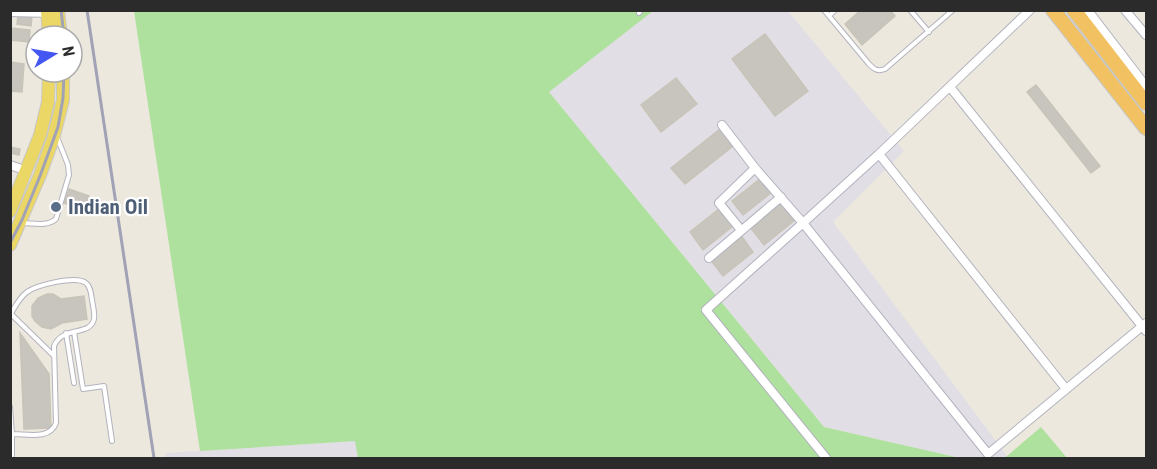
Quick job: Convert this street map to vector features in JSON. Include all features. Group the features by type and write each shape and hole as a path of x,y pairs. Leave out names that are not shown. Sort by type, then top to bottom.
{"highway":[{"path":"1053,10 1146,128"},
{"path":"1074,10 1146,103"}],"main road":[{"path":"10,211 40,135 48,102 49,84"},
{"path":"10,245 40,175 55,131 63,100 63,84"}],"street":[{"path":"826,459 706,310 879,154 1030,10"},
{"path":"1087,10 1146,87"},
{"path":"1125,10 1146,35"},
{"path":"10,12 53,11"},
{"path":"722,125 988,454 1145,327 950,87"},
{"path":"879,154 1066,389"},
{"path":"10,165 27,171"},
{"path":"741,230 719,203 755,168"},
{"path":"709,258 781,197"}],"lane":[{"path":"824,10 869,64 878,71 885,69 953,10"},
{"path":"829,16 835,10"},
{"path":"910,10 929,32"},
{"path":"20,223 52,223 56,219 69,175 68,165 55,131"},
{"path":"12,434 44,435 55,427 53,350 55,342 66,333 86,328 92,324 94,318 90,288 82,281 75,280 35,288 13,306 11,314 53,355"},
{"path":"74,332 82,389 104,386 112,441"},
{"path":"66,333 74,383"},
{"path":"10,407 11,459"}],"shaded area":[{"path":"653,11 788,11 904,151 833,222 1007,456 1004,458 960,458 824,427 548,91"},
{"path":"552,428 557,458 166,458 165,453"}],"green space":[{"path":"134,11 653,11 549,92 824,427 960,458 358,458 355,441 200,451"},
{"path":"1041,427 1067,458 1004,458 1007,456"}],"building":[{"path":"861,10 890,10 895,16 862,45 845,24"},
{"path":"18,15 32,16 31,24 17,24"},
{"path":"10,28 24,29 24,41 10,40"},
{"path":"765,34 808,91 775,116 732,59"},
{"path":"10,62 24,64 22,92 10,91"},
{"path":"676,78 697,104 661,132 641,105"},
{"path":"1036,85 1100,166 1091,173 1027,92"},
{"path":"720,129 733,146 685,184 671,168"},
{"path":"10,147 20,149 19,155 10,153"},
{"path":"761,178 772,192 743,215 732,201"},
{"path":"69,189 89,196 84,211 64,203"},
{"path":"781,202 795,220 764,245 750,227"},
{"path":"719,209 733,226 703,250 690,232"},
{"path":"740,234 753,252 723,276 709,258"},
{"path":"53,294 61,299 84,296 87,319 62,323 51,329 42,327 32,316 32,306 38,298"},
{"path":"20,333 49,374 51,428 24,429"}],"railway":[{"path":"61,10 63,24"},
{"path":"87,10 154,458"},
{"path":"10,243 22,220 58,127 64,84"}],"place":[{"name":"Indian Oil","path":"56,207"}]}
